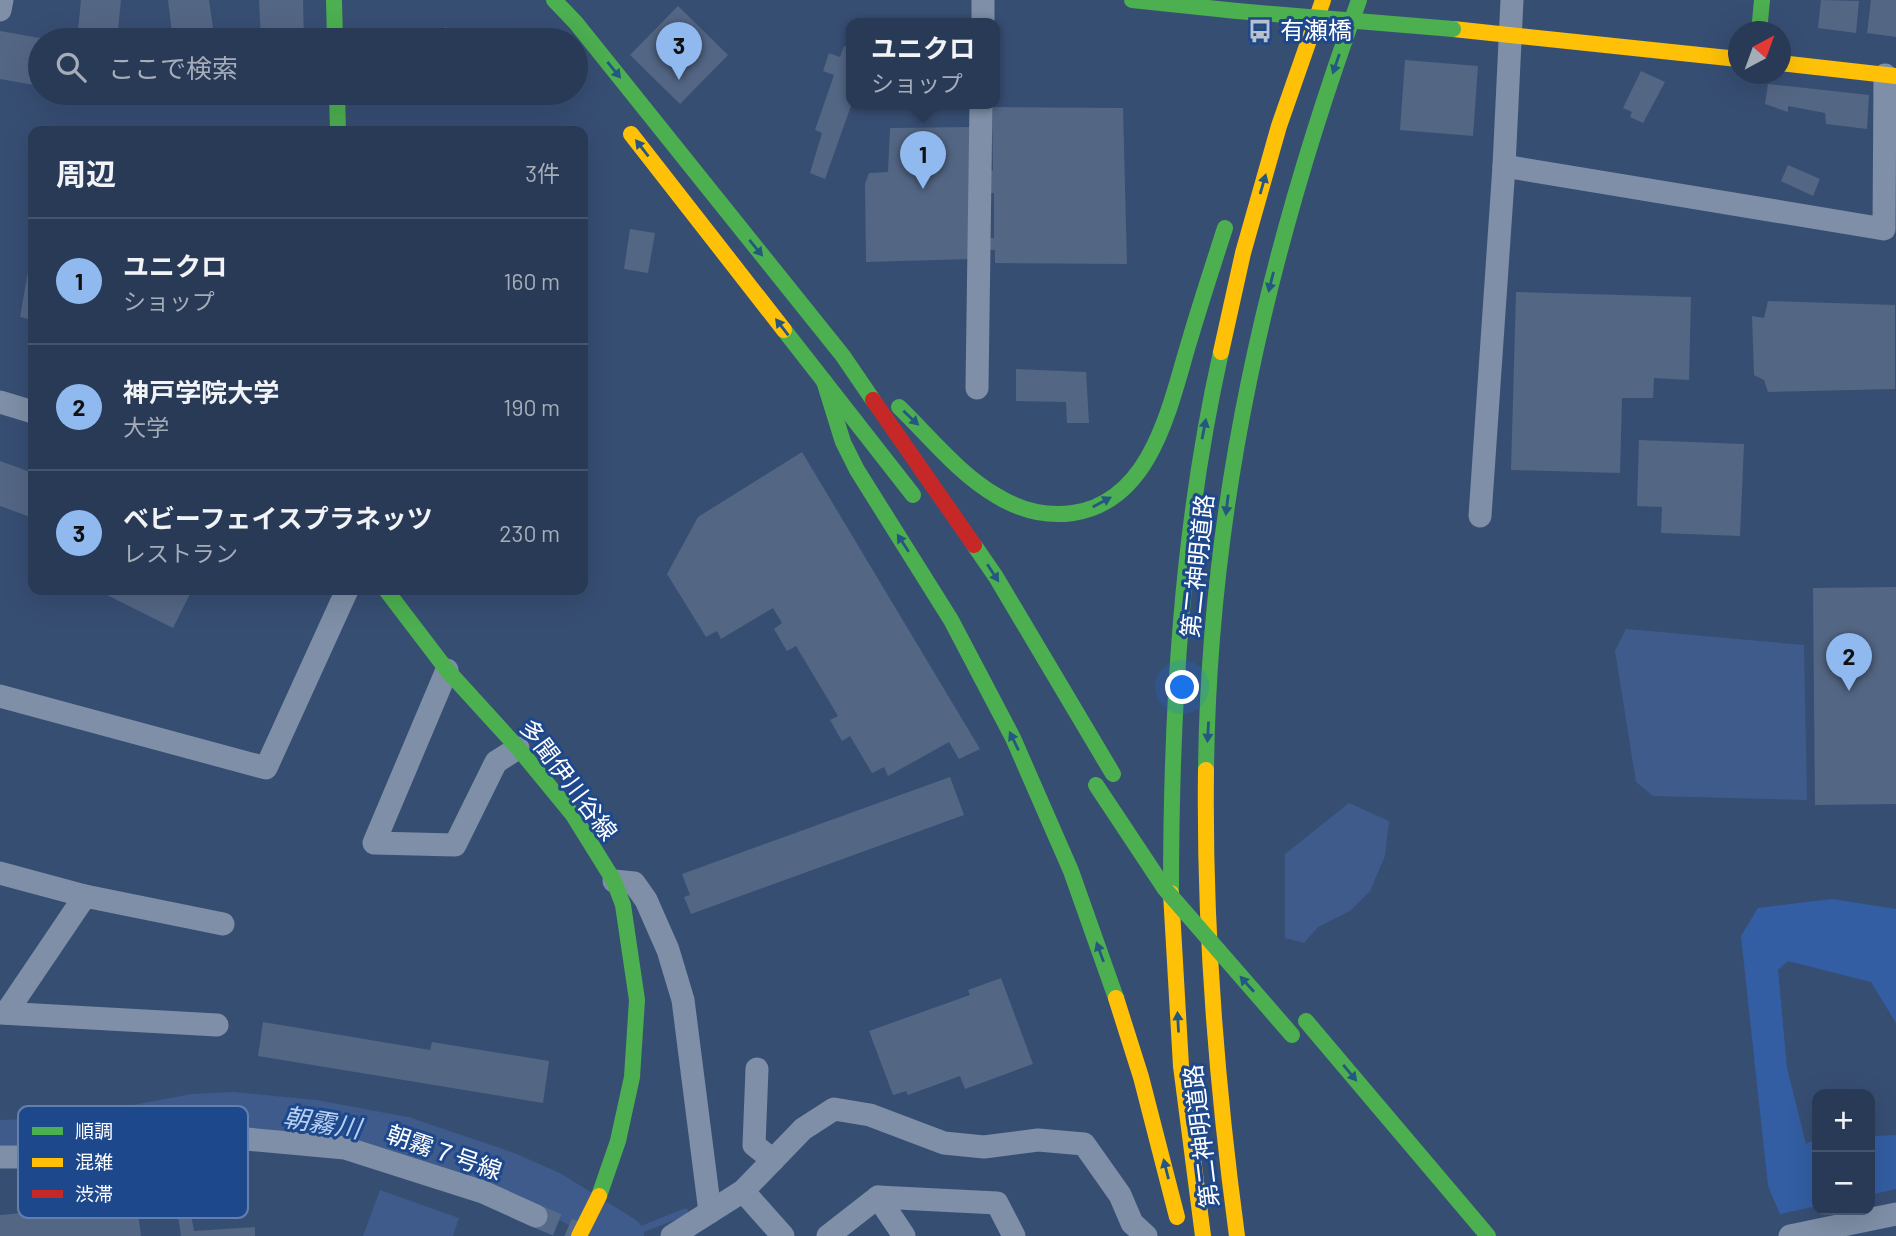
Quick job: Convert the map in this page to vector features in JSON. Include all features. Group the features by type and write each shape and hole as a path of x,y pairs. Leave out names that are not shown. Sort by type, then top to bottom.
{"main road":[{"path":"334,0 335,28"},
{"path":"554,0 580,28"},
{"path":"1132,0 1453,29 1728,58"},
{"path":"1290,46 1308,0"},
{"name":"第二神明道路","path":"1203,1236 1179,1042 1173,947 1172,749 1186,551 1207,416 1246,239 1277,134 1323,0"},
{"name":"第二神明道路","path":"1237,1236 1223,1140 1214,1045 1205,862 1212,648 1234,450 1255,345 1310,142 1359,0"},
{"path":"1760,21 1762,0"},
{"path":"588,38 843,356 996,577 1116,779"},
{"path":"1791,64 1891,76"},
{"path":"337,105 338,126"},
{"path":"619,118 925,510"},
{"path":"843,356 988,491 1028,511 1047,515 1067,515 1088,510 1107,501 1124,488 1152,451 1228,219"},
{"path":"824,381 851,460 920,569 981,673 1029,771 1065,858 1118,1001 1165,1163 1181,1236"},
{"name":"多聞伊川谷線","path":"390,595 447,670 519,748 573,815 614,881 623,905 637,1000 632,1077 618,1141 599,1196 579,1236"},
{"path":"1093,780 1165,889 1296,1040"},
{"path":"1158,848 1222,926"},
{"path":"1211,976 1228,1091 1247,1186"},
{"path":"1302,1016 1488,1236"}],"street":[{"path":"0,10 2,0"},
{"path":"983,0 983,18"},
{"path":"1480,516 1504,166 1511,0"},
{"path":"1504,166 1884,229 1891,76"},
{"path":"977,388 981,109"},
{"path":"0,402 28,410"},
{"path":"0,696 266,768 345,595"},
{"path":"447,670 374,843 455,845 496,762 519,748"},
{"path":"0,873 85,895 223,924"},
{"path":"614,881 634,883 646,900 676,975 683,1000 710,1212"},
{"path":"3,1013 85,895"},
{"path":"3,1013 216,1025"},
{"path":"757,1069 754,1145 773,1160"},
{"path":"672,1236 743,1191 803,1129 834,1109 870,1115 944,1143 984,1147 1038,1140 1084,1144 1120,1195 1132,1223 1146,1236"},
{"name":"朝霧７号線","path":"248,1139 345,1148 483,1192 536,1216"},
{"name":"朝霧７号線","path":"0,1157 18,1157"},
{"path":"743,1191 783,1236"},
{"path":"878,1197 904,1236"},
{"path":"828,1236 878,1197 998,1203 1014,1236"},
{"path":"1790,1236 1896,1214"}],"shaded area":[{"path":"1626,629 1804,645 1807,800 1653,796 1636,782 1615,651"},
{"path":"1349,803 1389,821 1385,856 1370,891 1350,911 1318,927 1304,943 1285,938 1285,854"},
{"path":"1832,899 1896,909 1896,1023 1871,982 1788,961 1778,970 1787,1068 1806,1144 1812,1141 1812,1207 1780,1214 1768,1186 1741,936 1758,908"},
{"path":"1896,1135 1896,1189 1875,1194 1875,1136"},
{"path":"380,1190 459,1218 453,1236 363,1236"}],"building":[{"path":"81,0 121,0 118,28 78,28"},
{"path":"168,0 209,0 213,28 171,28"},
{"path":"259,0 303,0 304,28 260,28"},
{"path":"1821,0 1859,1 1856,33 1818,28"},
{"path":"1871,0 1896,0 1896,37 1867,33"},
{"path":"678,6 728,55 680,104 630,55"},
{"path":"0,31 28,36 28,84 0,79"},
{"path":"844,46 846,47 846,109 850,109 825,179 810,173 822,133 815,130 834,75 823,71 829,53 840,57"},
{"path":"1405,60 1478,66 1473,136 1400,130"},
{"path":"1641,71 1665,82 1643,123 1630,117 1632,112 1623,108"},
{"path":"1768,84 1869,95 1867,129 1826,124 1825,113 1788,106 1788,112 1765,104"},
{"path":"1123,108 1127,264 995,263 995,250 988,250 988,238 994,238 994,193 987,193 987,170 993,170 992,109"},
{"path":"970,127 971,259 866,262 865,184 869,173 888,172 890,128"},
{"path":"1788,165 1820,179 1813,196 1781,181"},
{"path":"630,229 655,233 648,273 624,269"},
{"path":"28,272 28,319 20,317"},
{"path":"1516,292 1691,297 1689,380 1654,378 1653,398 1622,398 1620,473 1511,470"},
{"path":"1768,301 1895,305 1895,389 1768,392 1764,380 1754,375 1752,316 1764,318"},
{"path":"1016,369 1086,372 1089,423 1067,423 1066,402 1016,401"},
{"path":"1639,440 1744,444 1740,536 1661,533 1662,507 1637,506"},
{"path":"802,452 980,749 959,759 949,742 888,776 884,767 872,773 850,736 842,741 830,720 838,716 796,646 787,651 774,629 782,623 773,608 721,639 717,631 706,637 667,574 698,517"},
{"path":"0,461 28,471 28,516 0,506"},
{"path":"1896,587 1896,804 1815,805 1813,588"},
{"path":"107,595 190,595 173,628"},
{"path":"950,777 964,815 691,914 684,897 690,895 682,874"},
{"path":"1001,978 1033,1064 965,1089 960,1076 908,1095 906,1091 893,1095 869,1031 970,995 968,990"},
{"path":"263,1022 430,1050 432,1042 549,1061 543,1103 258,1056"},
{"path":"18,1213 18,1218 139,1218 141,1236 0,1236 0,1215"},
{"path":"178,1218 192,1218 194,1231 255,1227 255,1236 181,1236"}],"waterway":[{"name":"朝霧川","path":"248,1114 314,1120 405,1137 508,1172 551,1191 624,1236"},
{"name":"朝霧川","path":"0,1140 18,1139"},
{"path":"625,1236 685,1212"}],"tunnel":[{"path":"536,1216 584,1236"}],"traffic: fast":[{"path":"334,0 335,28"},
{"path":"554,0 580,28"},
{"path":"1132,0 1237,11"},
{"path":"1206,770 1218,572 1249,379 1271,283 1297,189 1359,0"},
{"path":"1760,21 1762,0"},
{"path":"1237,11 1453,29"},
{"path":"588,38 843,356 873,400"},
{"path":"337,105 338,126"},
{"path":"899,407 957,466 1006,501 1024,509 1053,514 1073,513 1100,505 1122,490 1140,470 1154,446 1175,392 1225,228"},
{"path":"784,330 913,495"},
{"path":"1171,893 1173,757 1181,621 1196,486 1221,352"},
{"path":"824,381 843,442 857,470 951,620 1013,738 1071,871 1116,998"},
{"path":"974,545 996,577 1113,774"},
{"path":"390,595 447,670 518,748 573,815 614,881 623,905 637,1000 632,1077 618,1141 599,1196"},
{"path":"1096,785 1165,889 1292,1035"},
{"path":"1306,1021 1488,1236"}],"traffic: slow":[{"path":"1221,352 1243,253 1279,126 1323,0"},
{"path":"1453,29 1728,58"},
{"path":"1791,64 1896,76"},
{"path":"631,134 784,330"},
{"path":"1206,770 1209,946 1223,1120 1237,1236"},
{"path":"1171,893 1181,1066 1203,1236"},
{"path":"1116,998 1141,1077 1177,1217"},
{"path":"579,1236 599,1196"}],"traffic: jam":[{"path":"873,400 974,545"}],"place":[{"name":"有瀬橋","path":"1260,31"},
{"name":"ベビーフェイスプラネッツ","path":"679,80"},
{"name":"ユニクロ","path":"923,189"},
{"name":"神戸学院大学","path":"1849,691"}]}
